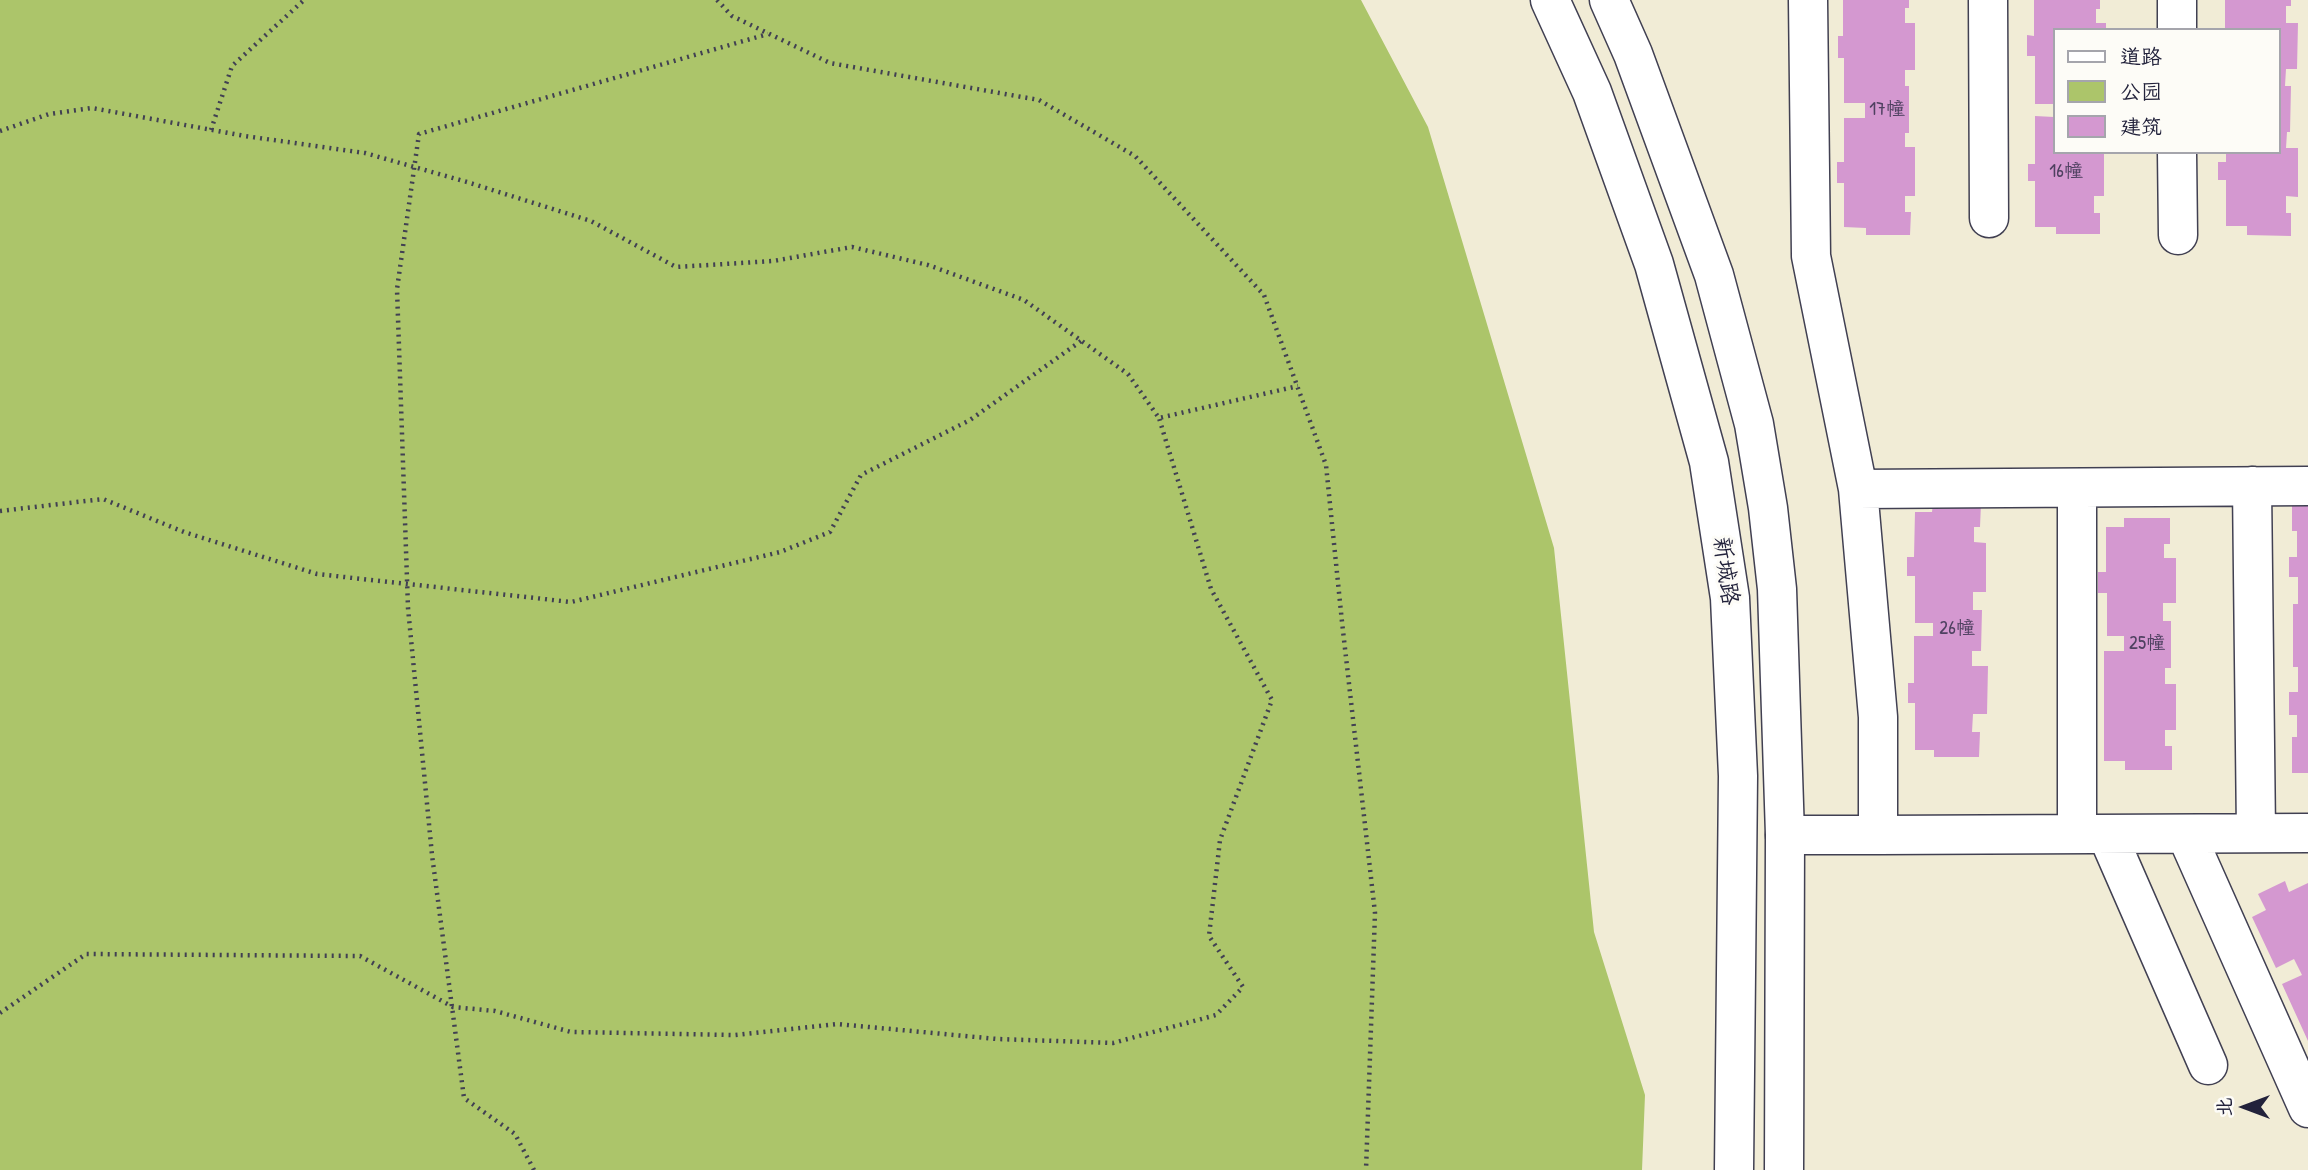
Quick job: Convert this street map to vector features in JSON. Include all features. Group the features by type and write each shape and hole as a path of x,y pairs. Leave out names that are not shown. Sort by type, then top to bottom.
{"main road":[{"name":"新城路","path":"1549,0 1592,92 1654,264 1709,462 1730,598 1738,776 1734,1170"},
{"name":"新城路","path":"1609,0 1633,54 1714,275 1754,424 1768,508 1777,589 1785,835 1784,1170"},
{"path":"1808,0 1811,257 1858,489 1878,716 1878,835"},
{"path":"1987,0 1989,218"},
{"path":"2177,0 2177,28"},
{"path":"2177,154 2178,234"},
{"path":"2252,486 2256,833"},
{"path":"1858,489 2308,486"},
{"path":"2077,488 2092,834 2208,1065"},
{"path":"1785,835 2308,833"},
{"path":"2186,834 2308,1108"}],"path":[{"path":"211,130 232,66 304,0"},
{"path":"717,0 732,16 830,63 1040,100 1135,156 1264,295 1326,465 1376,913 1366,1170"},
{"path":"534,1170 515,1135 464,1098 432,855 407,584 397,289 419,134 768,33"},
{"path":"0,131 49,114 92,108 211,130 365,153 591,221 676,267 773,261 852,247 928,265 1024,300 1128,374 1159,418 1211,589 1272,700 1220,840 1209,936 1243,987 1216,1015 1113,1043 998,1039 837,1024 734,1035 571,1032 495,1011 453,1006 360,956 86,954 0,1013"},
{"path":"0,512 103,499 184,532 317,573 571,602 780,552 830,532 861,475 970,420 1082,341"},
{"path":"1159,418 1298,386"}],"green space":[{"path":"0,0 1361,0 1428,127 1554,548 1594,932 1645,1095 1642,1170 0,1170"}],"building":[{"path":"1843,0 1909,0 1909,8 1905,8 1905,23 1915,23 1915,70 1905,70 1905,86 1909,86 1909,133 1905,133 1905,147 1915,147 1915,196 1905,196 1905,212 1911,212 1910,235 1866,235 1866,228 1844,227 1844,183 1837,183 1837,162 1844,162 1844,118 1865,118 1865,103 1844,103 1844,58 1838,58 1838,36 1843,36"},
{"path":"2034,0 2100,0 2100,9 2096,9 2096,23 2106,23 2106,28 2052,28 2052,104 2035,104 2035,56 2027,56 2027,35 2034,36"},
{"path":"2225,0 2291,0 2291,6 2286,6 2286,23 2298,23 2297,69 2286,69 2285,86 2291,86 2290,132 2287,132 2286,148 2298,148 2298,197 2286,196 2286,213 2291,213 2291,236 2247,235 2247,226 2226,226 2226,180 2218,180 2218,162 2226,162 2226,154 2280,154 2280,28 2225,28"},
{"path":"2035,116 2052,117 2052,154 2104,154 2104,196 2094,196 2094,213 2100,213 2100,234 2056,234 2056,227 2035,227 2035,181 2028,181 2028,164 2035,164"},
{"path":"2292,497 2308,497 2308,773 2292,773 2292,737 2297,737 2297,715 2289,715 2289,692 2298,692 2298,667 2293,667 2293,604 2298,604 2298,577 2289,577 2289,557 2297,557 2297,531 2292,531"},
{"path":"1933,503 1981,503 1980,527 1974,527 1974,542 1986,543 1986,592 1973,592 1973,610 1982,610 1981,651 1972,651 1972,666 1988,666 1987,714 1973,714 1972,732 1980,732 1979,757 1934,757 1934,750 1915,750 1915,703 1908,703 1908,683 1914,683 1914,636 1933,636 1933,623 1915,623 1915,576 1907,576 1907,557 1914,557 1915,512 1932,512"},
{"path":"2124,518 2170,518 2170,544 2164,544 2164,558 2176,558 2176,603 2163,603 2163,621 2171,621 2171,668 2165,668 2165,684 2176,684 2176,730 2165,730 2165,746 2172,746 2172,770 2125,770 2125,761 2104,761 2104,651 2124,651 2124,636 2107,636 2107,593 2098,593 2098,572 2106,572 2106,527 2124,527"},
{"path":"2285,881 2289,892 2308,883 2308,1041 2282,984 2302,975 2294,959 2276,968 2252,917 2266,910 2258,894"}]}
